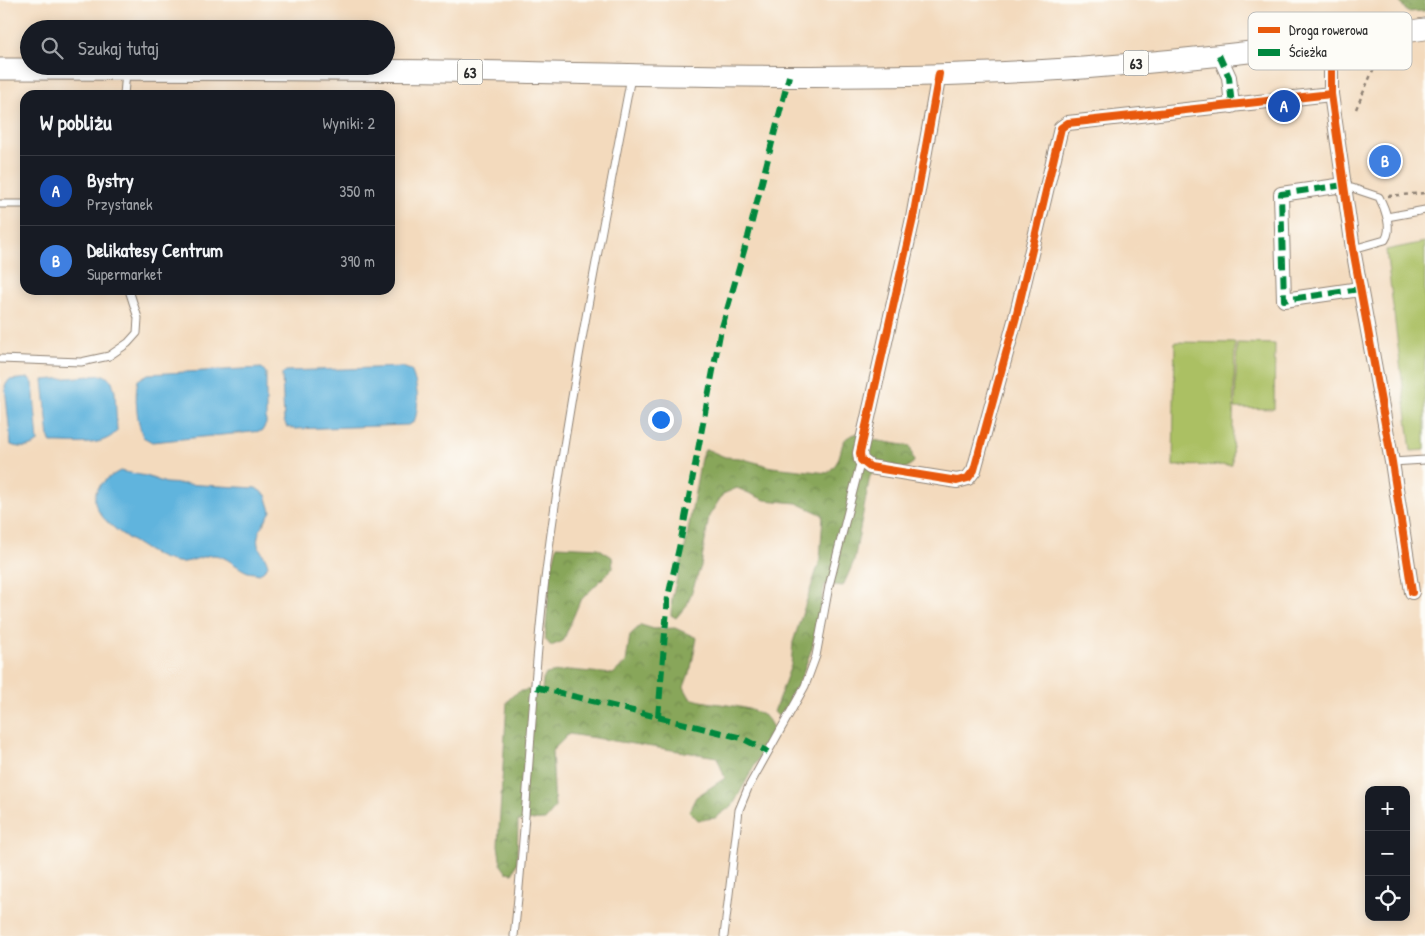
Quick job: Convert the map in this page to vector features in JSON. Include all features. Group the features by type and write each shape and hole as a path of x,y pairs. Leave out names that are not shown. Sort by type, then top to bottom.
{"main road":[{"name":"63","path":"1412,31 1425,29"},
{"name":"63","path":"395,71 632,75 880,76 1081,68 1248,52"},
{"name":"63","path":"0,69 20,69"}],"street":[{"path":"1219,55 1229,77 1232,106"},
{"path":"1331,70 1331,94 1352,249 1392,462 1412,592"},
{"path":"939,74 913,218 860,453 861,460 870,467 957,481 968,478 974,470 1016,317 1062,128 1068,123 1331,94"},
{"path":"1344,187 1281,194 1284,300 1360,289"}],"lane":[{"path":"124,90 126,75"},
{"path":"514,936 521,875 546,573 587,314 632,75"},
{"path":"1344,187 1379,197 1385,206 1387,217 1388,233 1384,240 1352,249"},
{"path":"0,204 20,204"},
{"path":"1387,217 1425,210"},
{"path":"0,359 81,362 109,356 128,343 137,333 138,318 131,295"},
{"path":"724,936 739,810 748,788 805,686 816,656 829,586 861,460"},
{"path":"1392,462 1425,460"}],"path":[{"path":"1356,109 1373,70"},
{"path":"1379,197 1425,193"}],"green space":[{"path":"1399,0 1425,0 1425,11 1407,12"},
{"path":"1425,242 1425,450 1411,451 1386,250"},
{"path":"1175,342 1235,343 1232,465 1173,466"},
{"path":"1237,343 1275,344 1274,409 1235,408"},
{"path":"862,432 873,440 910,446 914,462 905,469 883,465 870,476 854,561 843,586 825,584 812,648 800,681 784,717 781,719 774,712 791,665 793,642 820,560 823,515 797,503 765,500 737,488 723,494 709,516 701,566 687,605 676,618 671,615 672,598 685,547 701,458 706,449 725,457 740,458 772,467 828,473 837,462 846,438"},
{"path":"557,546 598,548 612,557 613,568 580,601 563,641 551,646 545,639 550,576"},
{"path":"641,625 654,629 675,628 697,638 691,668 684,687 690,698 758,712 766,717 774,730 733,805 715,818 698,820 689,811 696,797 725,778 717,757 569,734 552,751 555,808 545,820 518,821 517,862 513,873 506,872 501,865 498,845 507,702 518,692 542,690 546,674 570,670 613,674 626,662 630,635"}],"water":[{"path":"402,367 411,370 417,396 416,416 414,422 408,425 294,429 287,427 284,421 282,374 286,371"},
{"path":"262,368 266,373 266,424 262,431 152,442 143,437 138,417 136,393 138,380 148,374"},
{"path":"104,375 112,381 115,392 117,431 111,437 95,442 77,444 51,443 43,380"},
{"path":"29,378 33,383 38,442 28,447 18,447 11,445 5,386 9,380"},
{"path":"120,471 146,476 166,483 256,488 266,495 271,511 259,532 257,541 268,566 260,574 244,570 219,556 205,556 186,562 177,562 170,561 146,550 108,523 96,506 95,497 98,488"}],"marked path":[{"path":"1219,55 1229,77 1232,106"},
{"path":"658,717 668,597 681,539 720,334 748,237 789,76"},
{"path":"1344,185 1281,194 1284,300 1360,289"},
{"path":"536,687 742,738 768,752"}],"cycle path":[{"path":"1331,70 1331,94 1353,249 1392,462 1412,592"},
{"path":"939,74 913,218 860,453 861,460 870,467 957,481 968,478 974,470 1016,317 1061,128 1068,123 1331,94"}],"place":[{"name":"Bystry","path":"1284,106"},
{"name":"Delikatesy Centrum","path":"1385,161"}]}
